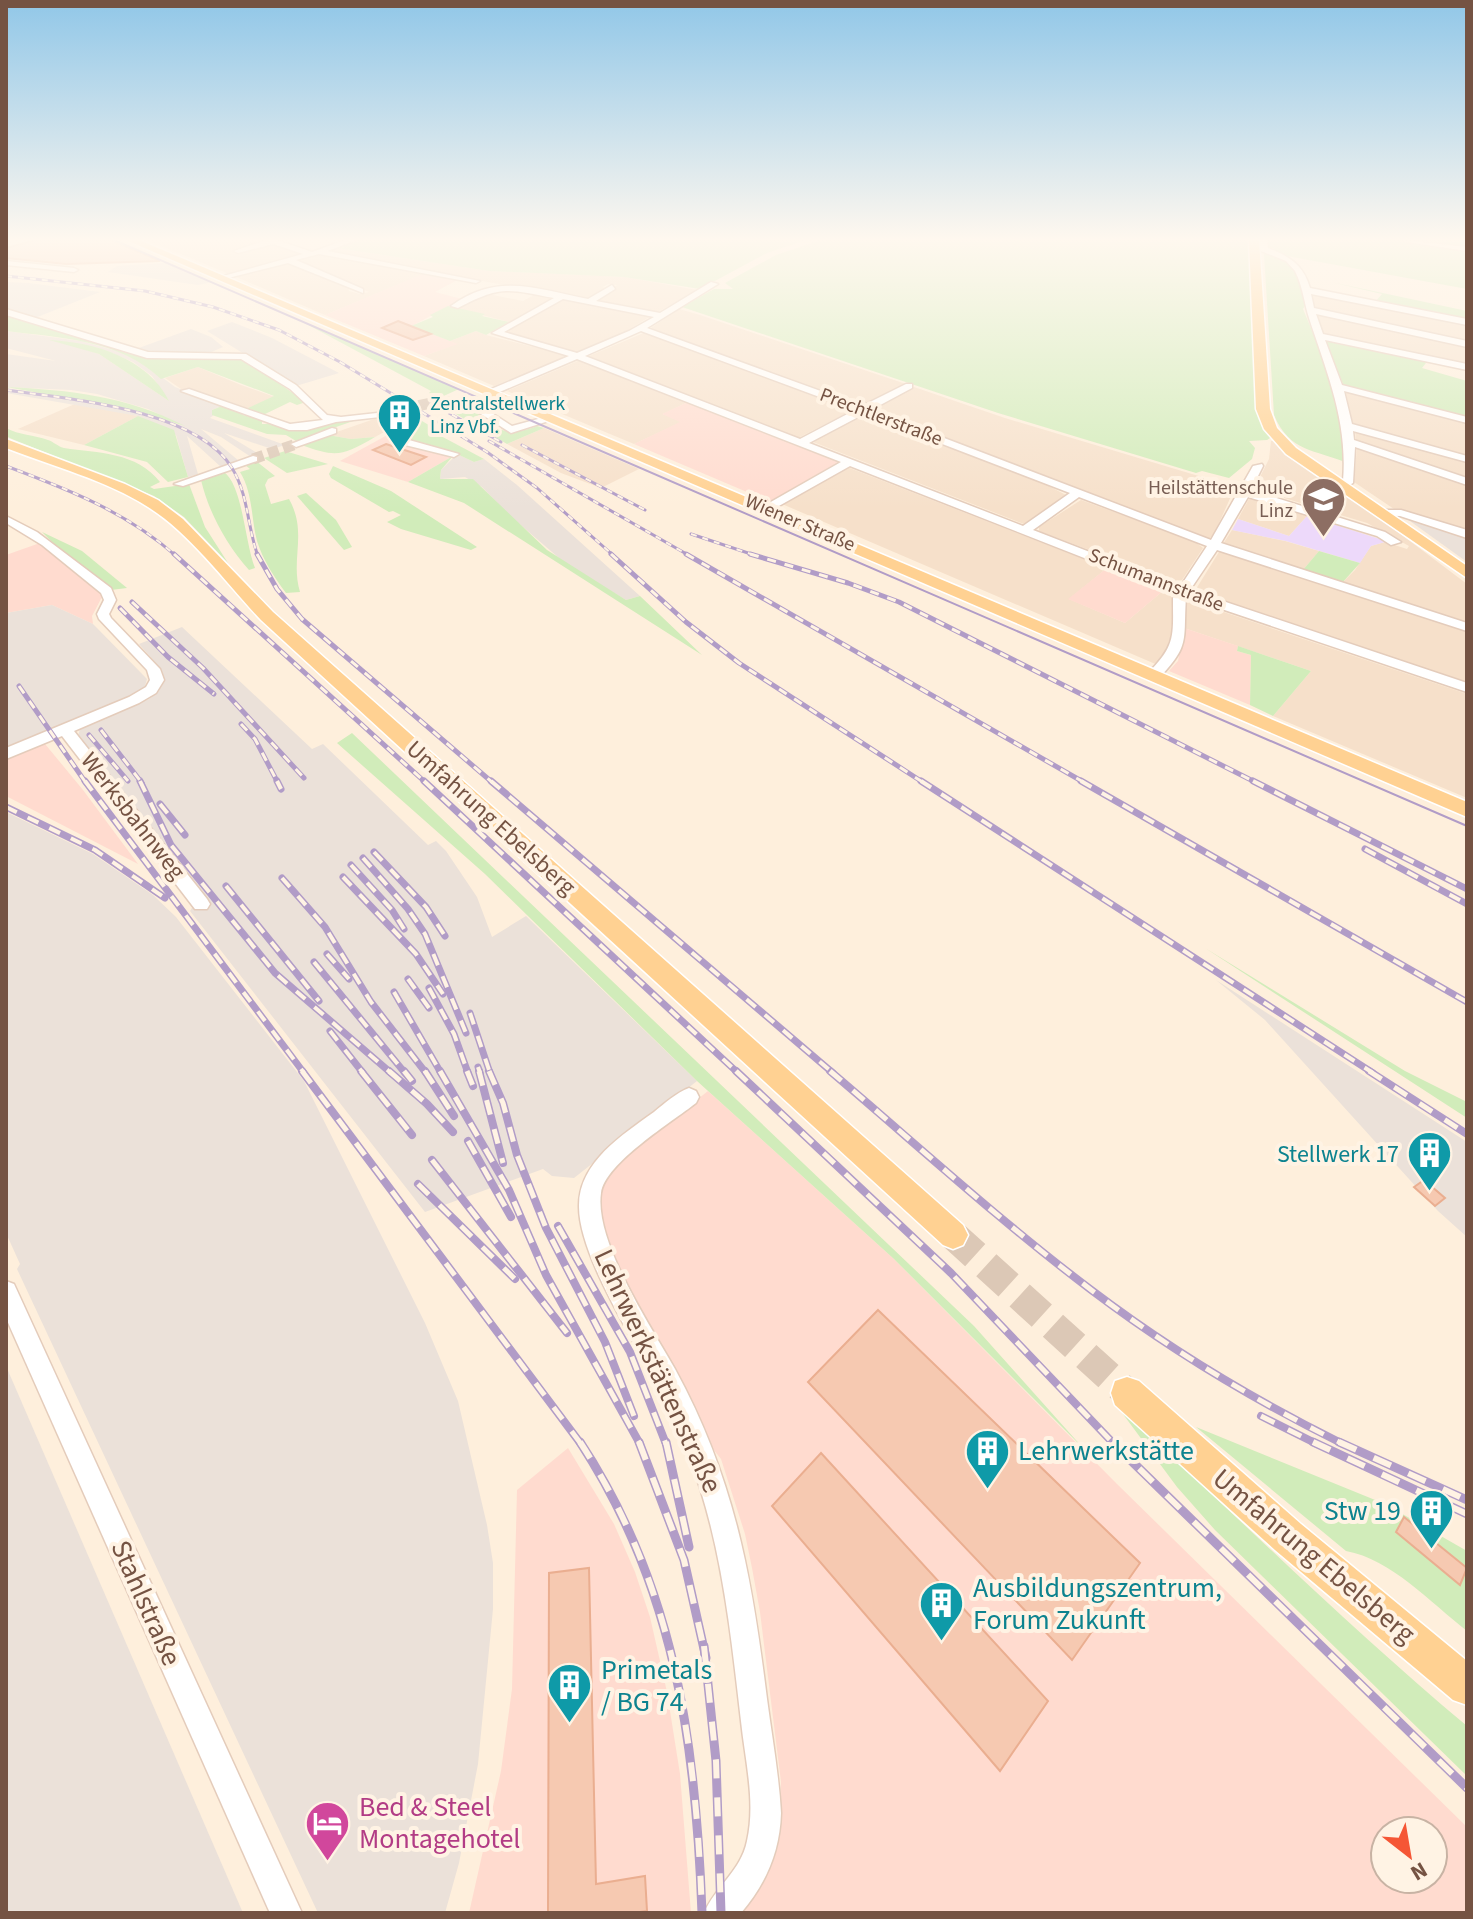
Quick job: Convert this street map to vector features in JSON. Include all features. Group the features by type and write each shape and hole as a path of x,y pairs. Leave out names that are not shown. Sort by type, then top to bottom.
{"main road":[{"name":"Wiener Straße","path":"343,330 1467,810"},
{"path":"1260,330 1265,419 1284,445 1467,573"},
{"name":"Umfahrung Ebelsberg","path":"6,443 120,487 168,513 267,616 953,1235"},
{"name":"Umfahrung Ebelsberg","path":"1127,1393 1288,1537 1467,1686"}],"street":[{"path":"70,330 147,355 243,356 293,387 324,417 333,420"},
{"name":"Schumannstraße","path":"502,330 496,333 579,356 1183,592 1467,688"},
{"path":"492,392 637,330"},
{"name":"Prechtlerstraße","path":"644,330 1214,545 1467,627"},
{"path":"1317,330 1339,387 1352,443 1348,483 1340,486"},
{"path":"1400,330 1467,344"},
{"path":"1319,336 1467,367"},
{"path":"800,443 909,386"},
{"path":"1339,387 1467,420"},
{"path":"186,391 289,427 307,427 333,420 382,414 390,419 405,442 454,454"},
{"path":"441,401 467,401 507,428 515,430 548,416"},
{"path":"296,444 403,409"},
{"path":"1348,426 1467,459"},
{"path":"1352,443 1467,482"},
{"path":"179,484 253,459"},
{"path":"766,509 849,462"},
{"path":"1153,676 1173,656 1180,635 1179,598 1214,545 1258,466"},
{"path":"1245,492 1381,534 1395,542"},
{"path":"1025,530 1076,494"},
{"path":"1381,513 1401,513 1467,534"},
{"path":"6,519 40,536 60,557 107,591 110,600 103,614 105,619 156,674 156,685 144,695 6,754"},
{"name":"Werksbahnweg","path":"65,729 201,904"},
{"name":"Lehrwerkstättenstraße","path":"689,1097 606,1163 590,1192 588,1209 610,1270 658,1360 702,1456 730,1543 746,1648 765,1819 758,1860 740,1892 720,1913"},
{"name":"Stahlstraße","path":"6,1292 286,1913"}],"shaded area":[{"path":"189,330 211,337 223,347 209,353 171,355 136,349"},
{"path":"251,330 339,373 296,386 207,331"},
{"path":"360,330 421,330 458,344 424,356"},
{"path":"629,330 577,352 504,335 501,331"},
{"path":"655,330 743,330 906,384 865,405"},
{"path":"1320,330 1393,330 1467,345 1467,366 1322,335"},
{"path":"1406,330 1467,330 1467,343"},
{"path":"6,331 81,341 121,352 142,362 175,387 222,406 212,410 215,414 210,418 285,445 272,449 224,433 259,454 251,457 221,437 201,429 239,461 221,467 187,436 198,474 188,477 176,435 138,416 6,393 6,388 133,410 184,426 148,409 97,394 6,387 6,354 56,361 6,348","holes":["61,341 109,352 133,362 152,376 169,401 99,354"]},
{"path":"476,331 569,356 494,386 424,356 456,344 450,341"},
{"path":"646,332 853,410 798,438 589,356"},
{"path":"580,360 688,402 663,414 682,422 634,444 507,391"},
{"path":"198,367 275,397 246,409 184,391 165,378"},
{"path":"914,387 1005,418 1242,489 1239,495 1232,494 1215,532 1210,538 1205,538 873,411"},
{"path":"1350,391 1467,423 1467,457 1352,424 1346,393"},
{"path":"688,402 841,464 773,503 634,444 680,422 662,414"},
{"path":"77,403 138,416 84,445 18,429"},
{"path":"859,416 1031,477 1066,495 1024,524 813,442"},
{"path":"380,417 385,419 390,429 375,437 351,439 328,435"},
{"path":"544,428 639,469 601,488 561,473 507,444"},
{"path":"1355,430 1467,461 1467,480 1356,441"},
{"path":"391,433 453,456 408,482 340,461"},
{"path":"1271,441 1277,441 1467,584 1467,623 1342,583 1371,546 1385,542 1407,549 1409,546 1367,523 1254,489 1269,459"},
{"path":"1357,447 1467,483 1467,532 1394,509 1354,482"},
{"path":"457,454 474,462 484,459 640,596 626,600 566,564 482,487 465,477 440,479 441,470"},
{"path":"847,467 1107,568 1069,599 1125,623 1164,590 1169,593 1173,600 1175,632 1160,666 782,504"},
{"path":"1250,497 1307,516 1289,536 1238,519"},
{"path":"1081,500 1194,541 1203,548 1182,580 1175,582 1039,531 1039,527"},
{"name":"Heilstättenschule Linz","path":"1307,516 1385,542 1371,546 1360,563 1286,541 1232,530 1238,519 1289,536"},
{"path":"1403,516 1467,536 1467,562"},
{"path":"1232,530 1319,551 1303,570 1223,544"},
{"path":"40,543 103,595 92,616 93,624 52,605 6,613 6,555"},
{"path":"1219,552 1467,632 1467,684 1200,593 1196,589"},
{"path":"1107,568 1164,590 1125,623 1068,599"},
{"path":"1185,599 1467,694 1467,798 1273,716 1311,671 1184,628"},
{"path":"52,605 93,624 147,679 145,686 138,693 6,748 6,613"},
{"path":"182,627 312,749 323,744 428,845 436,841 446,851 477,897 492,937 526,916 697,1081 574,1178 552,1176 543,1169 425,1212 190,911 202,892 78,736 80,729 149,699 159,691 164,677 161,669 139,644"},
{"path":"1184,628 1238,646 1237,651 1251,655 1250,705 1169,671 1178,661"},
{"path":"45,744 138,864 6,796 6,760"},
{"path":"6,812 93,854 153,895 176,917 304,1081 425,1323 458,1401 487,1525 493,1563 493,1609 478,1764 459,1863 445,1913 318,1913 17,1269 20,1264 6,1233"},
{"path":"1216,980 1467,1142 1467,1237 1438,1211 1265,1020"},
{"path":"708,1091 894,1259 1117,1484 1467,1827 1467,1913 738,1913 779,1822 781,1782 760,1612 745,1534 721,1459 702,1435 675,1373 610,1250 600,1219 597,1194 610,1169"},
{"path":"6,1366 243,1913 6,1913"},
{"path":"568,1448 614,1524 650,1617 667,1692 680,1774 691,1913 469,1913 501,1771 512,1689 517,1490"}],"green space":[{"path":"57,330 141,355 242,358 306,402 297,405 290,402 263,415 246,409 274,396 198,367 161,379 127,356 108,348 6,331"},
{"path":"317,330 459,389 437,399 429,393 431,391"},
{"path":"420,330 496,330 486,335 476,331 450,341"},
{"path":"749,330 1254,330 1260,408 1273,436 1267,440 1249,441 1255,448 1252,459 1229,478 1202,471 1196,473 998,413"},
{"path":"1269,330 1312,330 1336,388 1347,463 1296,443 1280,427 1274,415"},
{"path":"1324,338 1429,359 1422,368 1467,381 1467,419 1343,384"},
{"path":"49,340 84,344 134,363 160,386 169,401 99,354"},
{"path":"6,387 98,396 142,408 185,426 133,410"},
{"path":"453,403 476,411 499,429 521,431 537,426 544,428 507,444 439,404"},
{"path":"222,406 262,420 262,424 330,423 359,419 296,441 286,435 267,434 212,415 212,410"},
{"path":"407,412 442,433 439,435 484,459 474,462 457,454 409,442 394,418"},
{"path":"138,416 174,430 188,477 168,482 147,462 84,445"},
{"path":"6,428 64,448 128,459 151,472 160,482 150,487 154,489 189,484 205,527 228,563 184,517 154,496 12,439 6,436"},
{"path":"328,435 351,439 375,437 338,453 301,445"},
{"path":"285,451 328,464 287,473 264,458"},
{"path":"453,456 441,470 440,479 473,479 547,550 626,600 640,596 702,655 464,503 408,482"},
{"path":"256,461 275,476 268,479 265,485 271,504 289,499 295,511 300,592 286,593 269,568 257,541 250,497 240,472 250,469 245,465"},
{"path":"333,466 391,491 477,547 471,550 387,522 401,515 389,512 331,478 329,474"},
{"path":"224,472 240,502 255,568 249,570 219,528 201,480"},
{"path":"306,493 336,520 352,547 344,550 297,496"},
{"path":"42,532 82,551 127,588 111,590 69,559"},
{"path":"1319,551 1360,563 1342,583 1303,570"},
{"path":"1238,646 1311,671 1273,716 1250,705 1251,655 1237,651"},
{"path":"352,733 974,1326 1083,1448 894,1259 697,1081 485,874 337,743"},
{"path":"1205,948 1405,1071 1467,1102 1467,1118"},
{"path":"1117,1406 1334,1609 1467,1726 1467,1776 1215,1530 1177,1487"},
{"path":"1196,1427 1385,1504 1467,1551 1467,1631 1395,1572 1346,1551"}],"building":[{"path":"386,330 420,330 431,334 413,340"},
{"name":"Zentralstellwerk Linz Vbf.","path":"386,444 426,457 411,465 373,450"},
{"name":"Stellwerk 17","path":"1424,1180 1445,1198 1435,1206 1414,1187"},
{"name":"Lehrwerkstätte","path":"878,1310 1140,1563 1072,1660 808,1382"},
{"name":"Ausbildungszentrum, Forum Zukunft","path":"821,1453 1048,1701 1000,1771 772,1506"},
{"name":"Stw 19","path":"1404,1517 1467,1568 1460,1585 1396,1532"},
{"name":"Primetals / BG 74","path":"589,1568 596,1884 645,1876 647,1911 548,1913 549,1573"}],"tunnel":[{"path":"403,409 441,401"},
{"path":"253,459 296,444"},
{"path":"953,1235 1127,1393"}],"tram line":[{"path":"321,330 1467,826"}],"railway":[{"path":"278,330 340,362 487,452 537,488 614,556"},
{"path":"6,390 129,410 190,432 215,448 238,479 258,556"},
{"path":"431,403 501,442"},
{"path":"489,441 690,556"},
{"path":"522,445 645,510"},
{"path":"6,466 117,514 176,556"},
{"path":"691,534 757,556"},
{"path":"174,554 426,783"},
{"path":"611,554 686,622 739,663 924,783"},
{"path":"686,554 1085,783"},
{"path":"750,554 848,583 899,602 1257,783"},
{"path":"258,556 277,589 302,619 493,783"},
{"path":"132,602 203,668 304,778"},
{"path":"120,608 168,657 214,694"},
{"path":"19,686 86,783"},
{"path":"241,724 255,739 278,783"},
{"path":"101,730 142,783"},
{"path":"89,735 128,781"},
{"path":"85,781 304,1073"},
{"path":"140,781 171,845 275,973 391,1073"},
{"path":"424,781 738,1073"},
{"path":"491,781 833,1073"},
{"path":"921,781 1373,1073"},
{"path":"1081,781 1467,1002"},
{"path":"1253,781 1467,889"},
{"path":"278,783 281,789"},
{"path":"160,804 185,835"},
{"path":"6,807 95,850 165,898"},
{"path":"1365,849 1467,904"},
{"path":"374,852 426,907 445,936"},
{"path":"363,858 408,909 425,934 466,1033"},
{"path":"351,865 392,910 404,929"},
{"path":"343,877 416,954 443,994"},
{"path":"282,878 325,927 371,1002 426,1073"},
{"path":"226,886 319,1001"},
{"path":"327,954 349,979"},
{"path":"314,962 405,1073"},
{"path":"408,979 429,1008"},
{"path":"429,988 454,1034 468,1073"},
{"path":"394,992 441,1073"},
{"path":"470,1013 490,1073"},
{"path":"330,1031 363,1073"},
{"path":"478,1067 480,1073"},
{"path":"302,1071 581,1444"},
{"path":"361,1071 412,1135"},
{"path":"389,1071 453,1132"},
{"path":"404,1071 412,1081"},
{"path":"425,1071 454,1116"},
{"path":"440,1071 509,1190 546,1275 639,1443"},
{"path":"467,1071 473,1086"},
{"path":"479,1071 503,1163"},
{"path":"489,1071 546,1228 605,1342 634,1416"},
{"path":"736,1071 951,1273 1113,1443"},
{"path":"830,1071 1024,1237 1120,1311 1213,1372 1340,1442"},
{"path":"1369,1071 1467,1134"},
{"path":"468,1141 511,1217"},
{"path":"432,1160 567,1333"},
{"path":"418,1184 515,1279"},
{"path":"558,1226 630,1352 666,1444"},
{"path":"1261,1416 1313,1442"},
{"path":"580,1442 612,1497 638,1553 659,1610 686,1727 694,1788 702,1913"},
{"path":"666,1442 689,1547"},
{"path":"1313,1442 1467,1514"},
{"path":"1313,1442 1317,1444"},
{"path":"1340,1442 1467,1500"},
{"path":"639,1443 684,1560 705,1652"},
{"path":"1113,1443 1467,1788"},
{"path":"704,1646 705,1652"},
{"path":"705,1652 706,1658"},
{"path":"705,1652 716,1761 721,1913"}],"place":[{"name":"Zentralstellwerk Linz Vbf.","path":"399,454"},
{"name":"Heilstättenschule Linz","path":"1324,538"},
{"name":"Stellwerk 17","path":"1430,1193"},
{"name":"Lehrwerkstätte","path":"987,1490"},
{"name":"Stw 19","path":"1432,1550"},
{"name":"Ausbildungszentrum, Forum Zukunft","path":"942,1643"},
{"name":"Primetals / BG 74","path":"570,1725"},
{"name":"Bed & Steel Montagehotel","path":"328,1862"}]}
